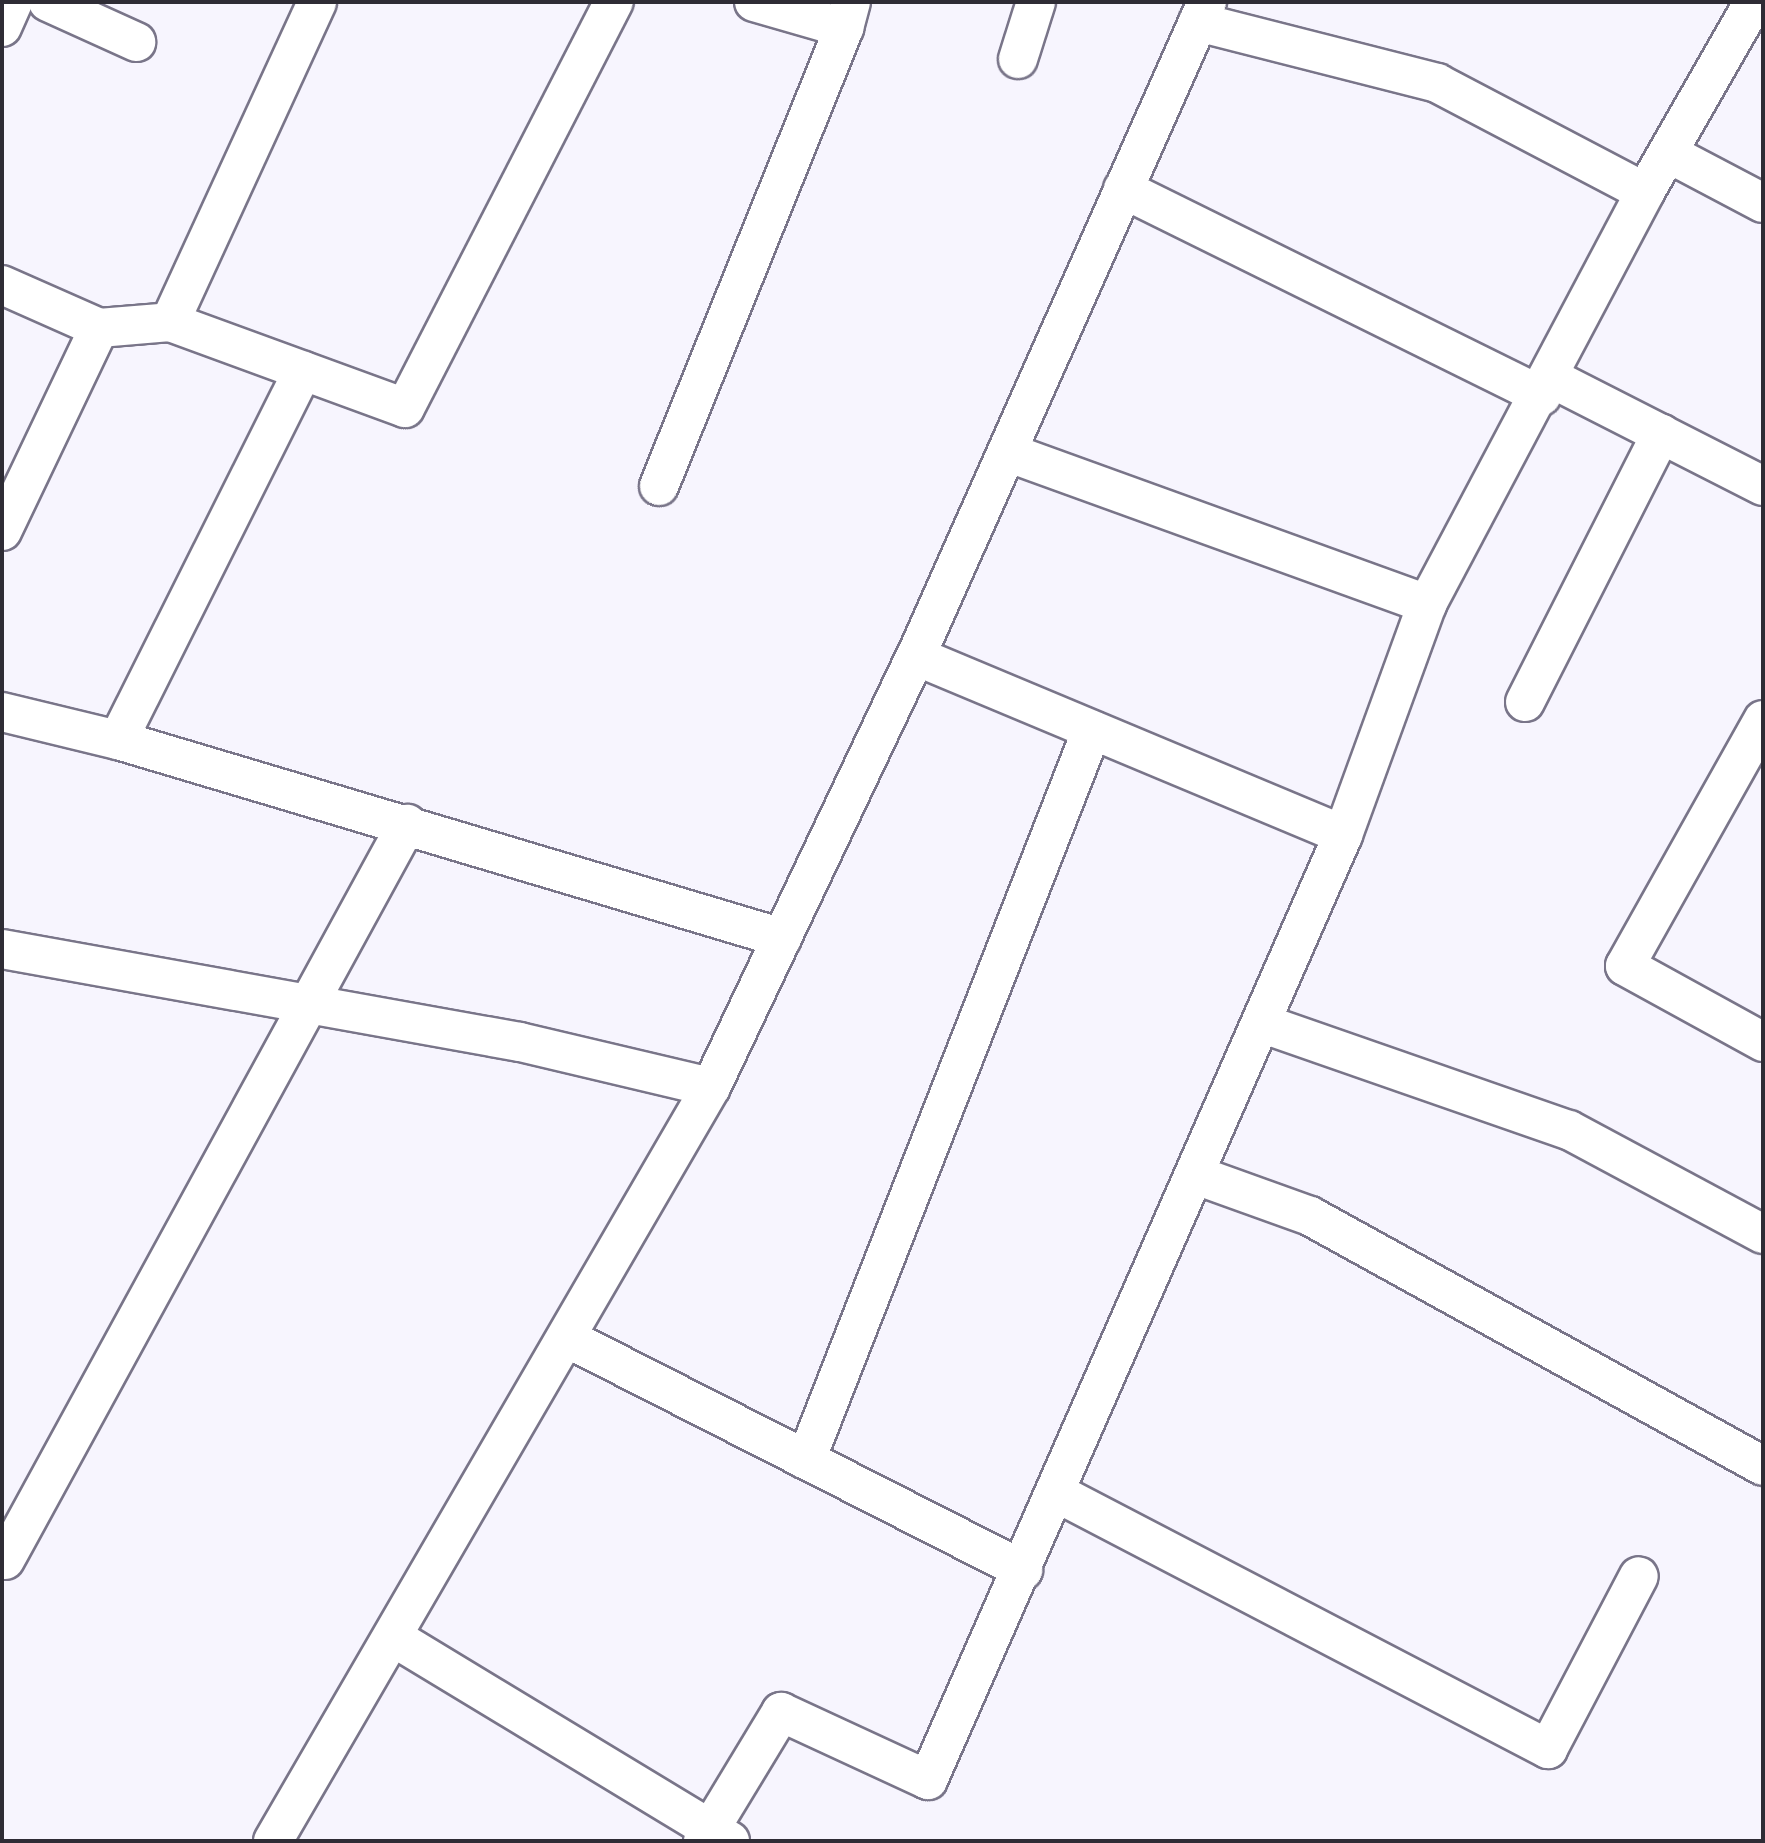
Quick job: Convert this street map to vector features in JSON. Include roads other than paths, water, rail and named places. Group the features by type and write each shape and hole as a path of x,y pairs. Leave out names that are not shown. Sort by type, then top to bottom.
{"street":[{"path":"2,27 13,2"},
{"path":"48,2 136,42"},
{"path":"170,322 317,2"},
{"path":"2,285 99,328 170,322 405,408 614,2"},
{"path":"659,486 848,15 754,2"},
{"path":"1018,59 1036,2"},
{"path":"393,1636 715,1837 781,1712 928,1780 1057,1493 1343,835 1427,604 1546,387 1645,192 1754,2"},
{"path":"273,1841 711,1087 916,656 1202,12 1437,83 1645,192"},
{"path":"1668,153 1763,203"},
{"path":"1123,190 1546,387 1661,434 1763,486"},
{"path":"2,531 99,328"},
{"path":"118,740 303,371"},
{"path":"1525,702 1661,434"},
{"path":"1006,452 1427,604"},
{"path":"916,656 1343,835"},
{"path":"2,712 118,740 782,938"},
{"path":"1763,720 1625,967 1763,1042"},
{"path":"806,1460 1092,730"},
{"path":"5,1560 407,824"},
{"path":"2,949 520,1042 711,1087"},
{"path":"1261,1023 1569,1130 1763,1234"},
{"path":"1196,1175 1310,1216 1763,1466"},
{"path":"567,1338 1023,1570"},
{"path":"1057,1493 1548,1749 1639,1576"}]}
